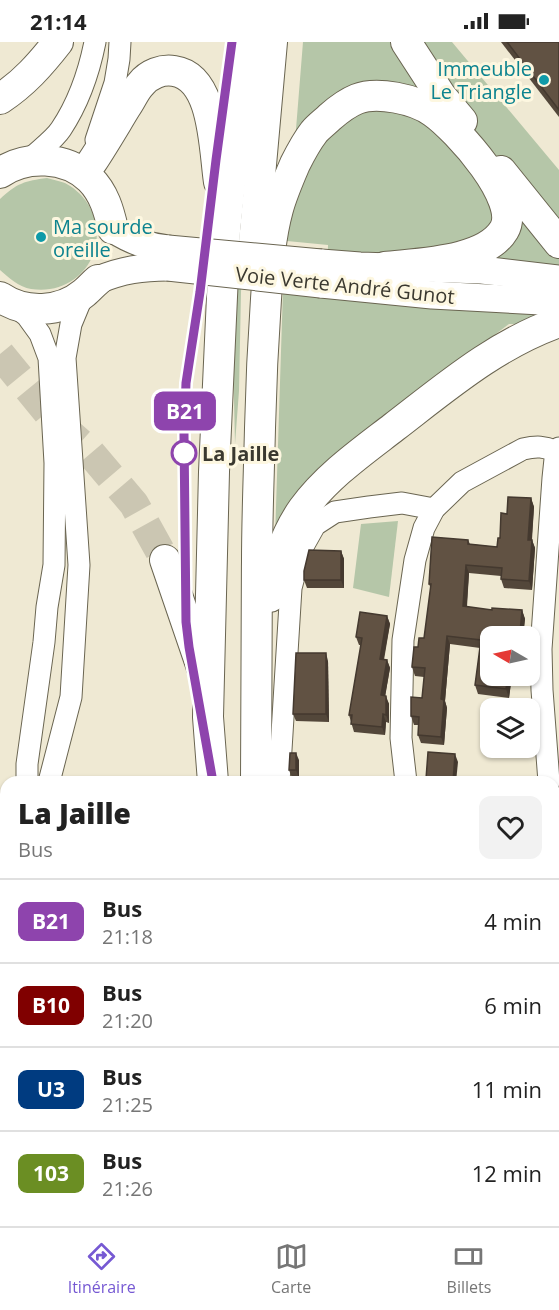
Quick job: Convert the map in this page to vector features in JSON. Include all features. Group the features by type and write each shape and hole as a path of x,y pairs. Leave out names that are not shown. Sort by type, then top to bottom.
{"highway":[{"path":"0,99 38,68 58,42"},
{"path":"213,776 208,688 214,472 225,231 245,42"},
{"path":"243,776 242,491 247,334 256,206 272,42"},
{"path":"406,42 441,96 559,243"},
{"path":"91,171 141,83 156,72 169,70 189,75 204,97 211,122 225,231"},
{"path":"256,776 257,560 262,350 269,250 278,208 296,161 314,132 338,110 358,98 388,96 409,100 432,111 456,132 493,178 504,199 508,214 504,230 485,248 448,259 386,267"},
{"path":"0,173 10,166 28,161 48,161 80,172 91,171"},
{"path":"91,171 109,209 113,229"},
{"path":"6,301 33,309 52,308 64,305 90,287"},
{"path":"257,719 261,704 269,602 274,570 290,529 304,508 333,477 484,359 559,322"},
{"path":"165,560 208,688"}],"main road":[{"name":"Voie Verte André Gunot","path":"113,229 125,237 151,247 168,258 321,274 432,295 559,302"},
{"name":"Voie Verte André Gunot","path":"90,287 117,273 148,267 168,258"},
{"name":"Voie Verte André Gunot","path":"321,274 386,267 482,270 559,279"}],"street":[{"path":"28,161 60,130 76,102 89,72 95,42"},
{"path":"91,171 99,130 115,83 122,48"},
{"path":"51,776 71,697 79,565 65,358 71,324 90,287"},
{"path":"6,301 27,316 40,334 49,358 55,464 54,565 27,776"},
{"path":"405,776 401,738 403,640 415,560 424,528 434,509 462,482 523,449 544,447 558,450 552,478 541,649 549,776"},
{"path":"279,776 291,588 301,550 315,525 335,512 369,507 402,503 434,509"},
{"path":"71,697 61,703 45,702 38,681 47,667 58,664 64,666 72,676"}],"green space":[{"path":"303,42 452,42 559,170 559,302 327,283 328,245 287,241"},
{"path":"47,178 63,182 77,191 86,201 94,217 97,234 95,249 88,264 78,276 65,285 49,289 31,289 18,284 0,270 0,199 11,189 22,184"},
{"path":"245,221 239,391 235,444 233,290"},
{"path":"283,289 559,311 530,324 509,324 465,357 275,538"},
{"path":"398,521 389,597 353,588 361,524"}],"building":[{"name":"Immeuble Le Triangle","path":"507,42 559,42 559,110"},
{"path":"508,497 531,498 528,540 532,540 529,581 501,579 502,568 466,565 463,606 492,610 492,608 522,610 521,626 480,626 480,640 447,636 441,699 444,700 441,737 418,735 419,717 411,716 411,697 422,698 425,668 412,666 414,647 418,647 419,638 424,638 431,584 429,584 432,537 468,540 468,544 497,547 498,538 500,538 501,513 507,514"},
{"path":"309,550 341,551 341,580 304,580"},
{"path":"360,612 387,616 380,659 387,660 381,695 386,696 386,715 383,714 382,727 351,724 352,715 349,715 362,638 356,637"},
{"path":"480,648 480,686 475,685"},
{"path":"296,653 326,653 326,714 293,714"},
{"path":"483,686 506,686 506,689"},
{"path":"428,752 455,754 453,776 426,776"},
{"path":"290,753 296,753 296,770 289,770"}],"tunnel":[{"path":"0,354 54,420 88,450 134,504 165,560"}],"bus line":[{"name":"B21","path":"212,776 186,622 184,434 186,383 232,42"}],"place":[{"name":"Immeuble Le Triangle","path":"544,80"},
{"name":"Ma sourde oreille","path":"41,237"},
{"name":"La Jaille","path":"184,453"}]}
